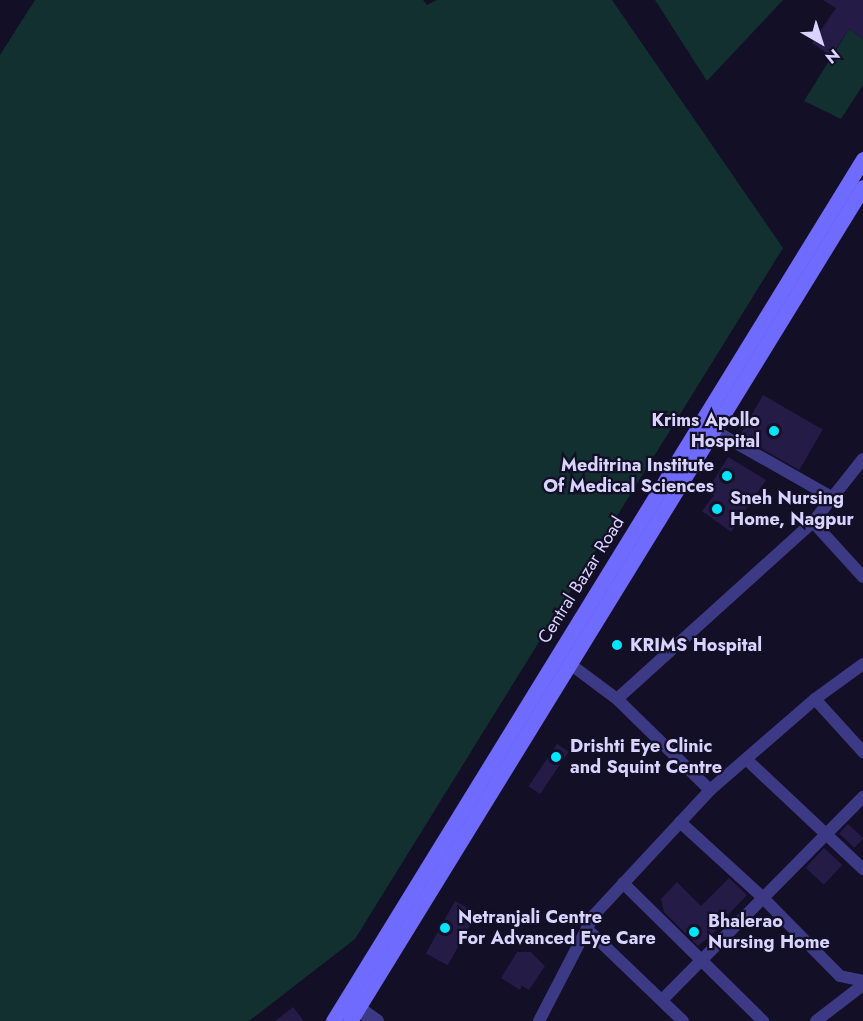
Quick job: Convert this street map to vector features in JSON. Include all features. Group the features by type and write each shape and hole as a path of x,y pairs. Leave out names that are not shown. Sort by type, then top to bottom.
{"main road":[{"name":"Central Bazar Road","path":"350,1021 352,1004 863,159"},
{"name":"Central Bazar Road","path":"333,1021 352,1004 570,664 863,187"}],"street":[{"path":"713,430 833,498"},
{"path":"617,699 813,522 861,467"},
{"path":"813,522 863,577"},
{"path":"570,664 617,699 710,790"},
{"path":"539,1021 594,915 623,883 710,790 815,699 863,664"},
{"path":"815,699 863,752"},
{"path":"746,759 823,835 863,869"},
{"path":"662,1000 863,797"},
{"path":"680,822 762,897 840,976 863,983"},
{"path":"623,883 763,1021"},
{"path":"587,928 683,1021"},
{"path":"816,1021 863,983"},
{"path":"352,1004 376,1021"}],"green space":[{"path":"35,0 423,0 427,5 437,0 612,0 783,248 355,939 249,1021 0,1021 0,55"},
{"path":"655,0 783,0 707,81"},
{"path":"849,29 863,39 863,85 841,119 804,101"}],"building":[{"path":"823,0 863,0 863,39 849,29 831,56 812,43 836,8"},
{"path":"763,395 823,429 799,470 740,436"},
{"path":"728,457 766,480 731,532 702,511 714,495 707,491"},
{"path":"557,744 569,752 540,794 528,786"},
{"path":"848,824 863,838 854,848 839,834"},
{"path":"824,848 842,865 824,885 806,868"},
{"path":"729,878 747,895 728,915 724,911 709,922 716,931 698,946 664,912 661,899 677,882 701,906"},
{"path":"455,901 477,913 448,966 426,953"},
{"path":"517,952 531,952 545,966 529,990 522,986 520,990 501,978"},
{"path":"293,1007 304,1021 275,1021"}],"place":[{"name":"Krims Apollo Hospital","path":"774,431"},
{"name":"Meditrina Institute Of Medical Sciences","path":"727,476"},
{"name":"Sneh Nursing Home, Nagpur","path":"717,509"},
{"name":"KRIMS Hospital","path":"617,645"},
{"name":"Drishti Eye Clinic and Squint Centre","path":"556,757"},
{"name":"Netranjali Centre For Advanced Eye Care","path":"445,928"},
{"name":"Bhalerao Nursing Home","path":"694,932"}]}
